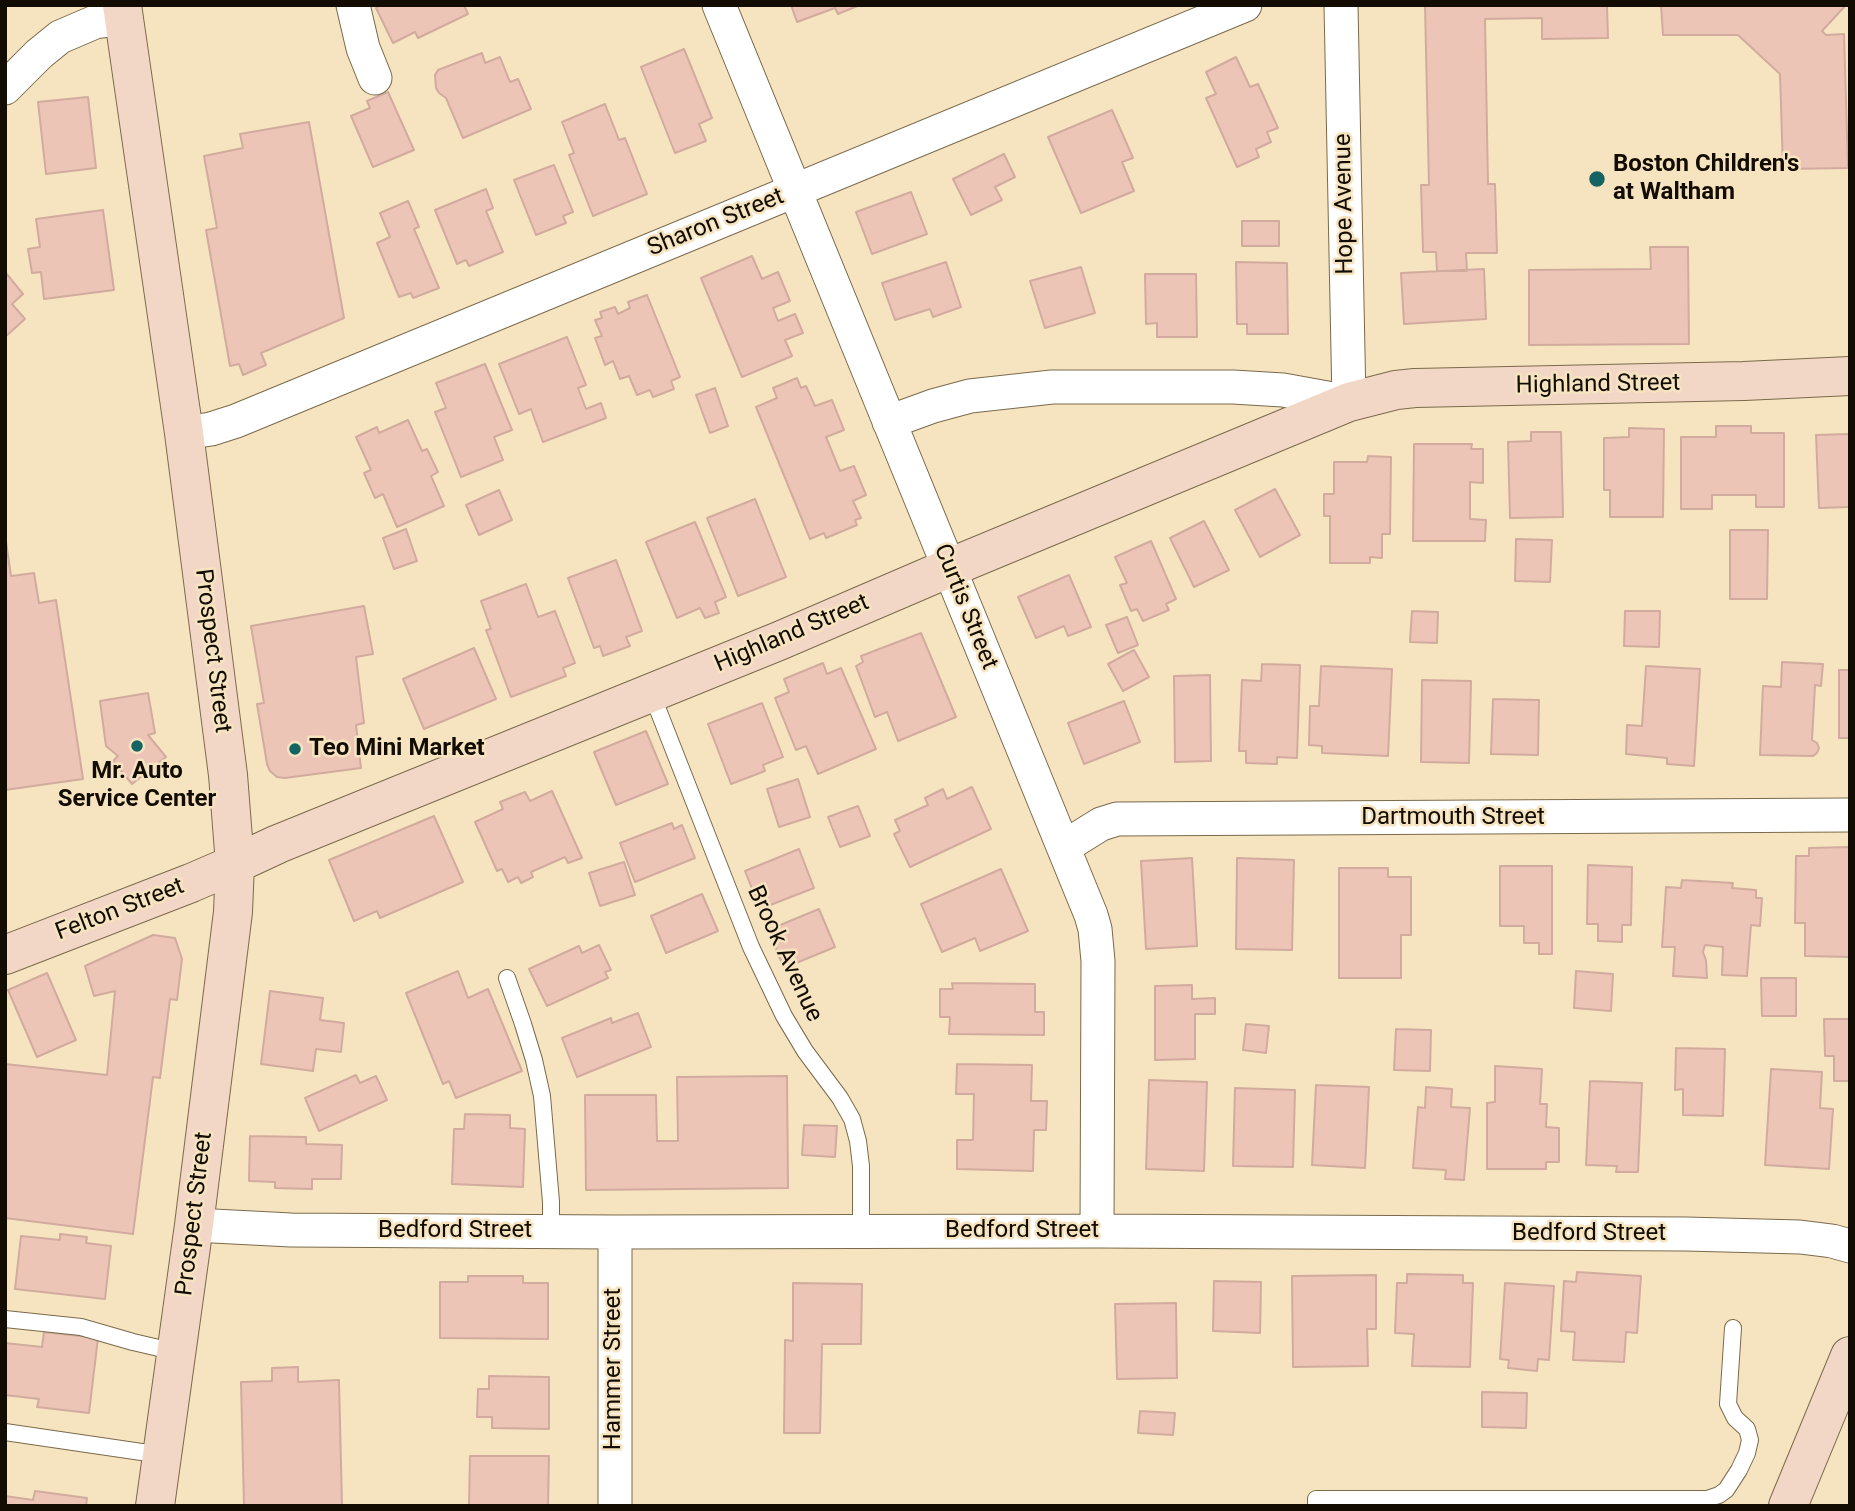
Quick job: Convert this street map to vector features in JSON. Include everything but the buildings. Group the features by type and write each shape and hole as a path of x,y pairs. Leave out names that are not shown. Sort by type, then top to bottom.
{"street":[{"path":"353,5 363,48 375,78"},
{"name":"Curtis Street","path":"719,5 1091,915 1098,961 1097,1231"},
{"name":"Sharon Street","path":"184,433 211,429 236,421 1245,5"},
{"name":"Hope Avenue","path":"1340,5 1349,402"},
{"path":"5,88 60,37 122,12"},
{"name":"Prospect Street","path":"122,12 184,433 228,775 235,864 233,912 194,1225 155,1506"},
{"name":"Highland Street","path":"235,864 278,844 779,641 1349,402 1415,388 1744,382 1850,376"},
{"name":"Highland Street","path":"889,422 933,405 961,398 1052,387 1233,387 1283,390 1349,402"},
{"name":"Dartmouth Street","path":"1064,847 1101,824 1116,819 1850,816"},
{"name":"Felton Street","path":"5,955 235,864"},
{"name":"Bedford Street","path":"194,1225 291,1230 551,1232 1686,1234 1800,1237 1850,1245"},
{"name":"Hammer Street","path":"615,1232 615,1506"},
{"path":"1788,1506 1850,1356"}],"lane":[{"name":"Brook Avenue","path":"651,692 751,947 784,1016 805,1051 841,1098 852,1119 861,1166 861,1232"},
{"path":"507,978 523,1024 542,1096 551,1232"},
{"path":"5,1319 81,1327 176,1352"},
{"path":"1316,1506 1316,1499 1679,1502 1707,1499 1723,1493 1739,1470 1749,1446 1749,1433 1735,1418 1728,1404 1733,1328"},
{"path":"5,1432 162,1455"}],"place":[{"name":"Boston Children's at Waltham","path":"1597,179"},
{"name":"Mr. Auto Service Center","path":"137,746"},
{"name":"Teo Mini Market","path":"295,749"}]}
